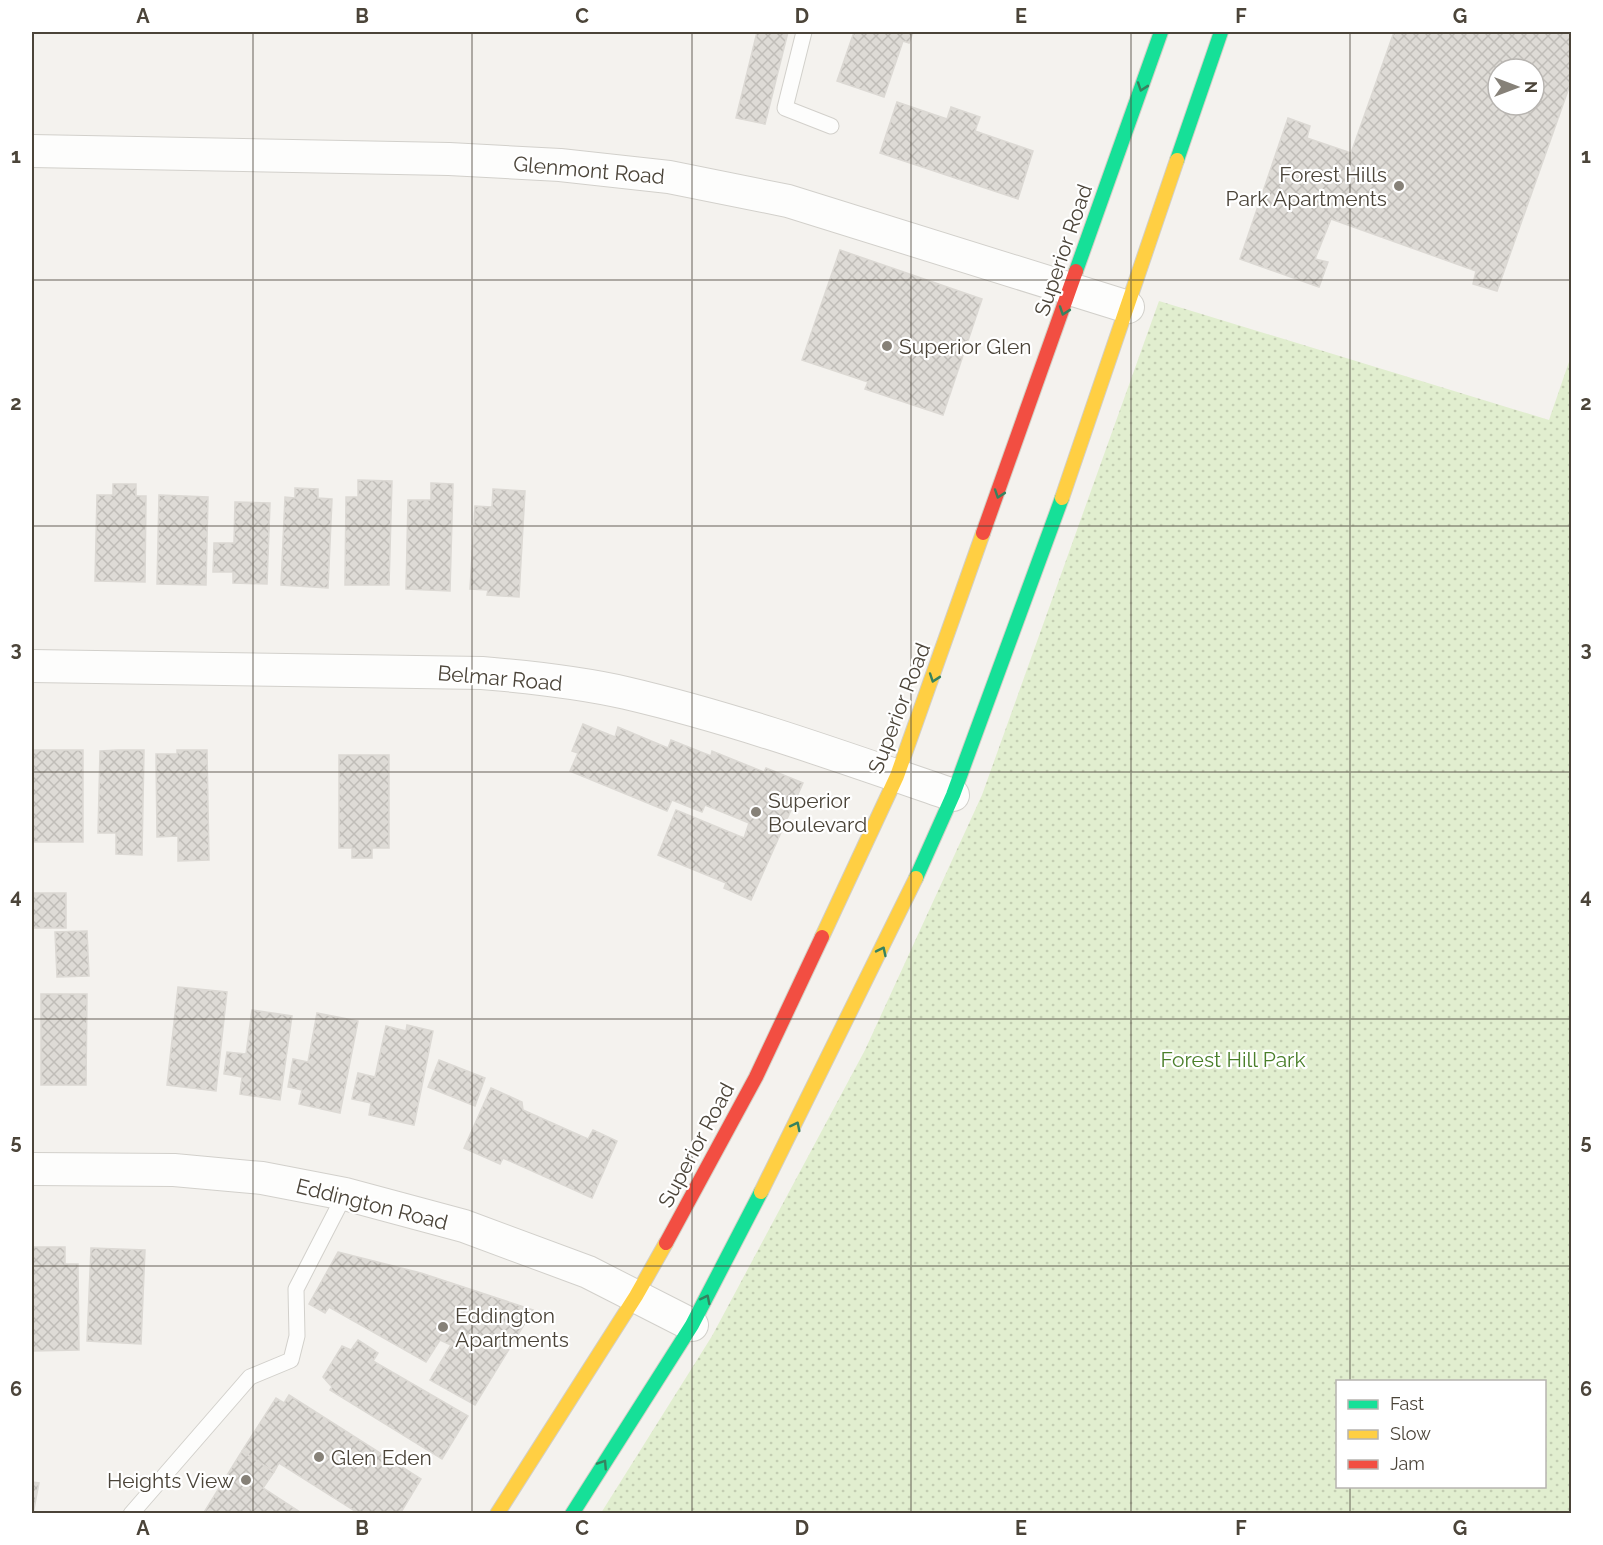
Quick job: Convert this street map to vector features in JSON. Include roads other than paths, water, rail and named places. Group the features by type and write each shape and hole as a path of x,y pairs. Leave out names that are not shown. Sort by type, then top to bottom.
{"main road":[{"name":"Superior Road","path":"497,1514 636,1296 756,1077 897,776 1161,32"},
{"path":"572,1514 692,1325 813,1092 891,933 953,795 1050,535 1221,32"}],"street":[{"name":"Glenmont Road","path":"32,151 449,159 560,165 669,177 788,201 1128,307"},
{"name":"Belmar Road","path":"32,666 470,673 536,678 625,692 734,721 953,795"},
{"name":"Eddington Road","path":"32,1169 174,1170 262,1178 345,1194 464,1226 588,1272 692,1325"}],"lane":[{"path":"804,32 785,108 831,126"},
{"path":"131,1514 250,1377 291,1360 297,1336 297,1289 345,1194"}],"place":[{"name":"Forest Hills Park Apartments","path":"1399,186"},
{"name":"Superior Glen","path":"887,346"},
{"name":"Superior Boulevard","path":"756,812"},
{"name":"Eddington Apartments","path":"443,1327"},
{"name":"Glen Eden","path":"319,1457"},
{"name":"Heights View","path":"246,1480"}],"park label":[{"name":"Forest Hill Park","path":"1233,1059"}]}
